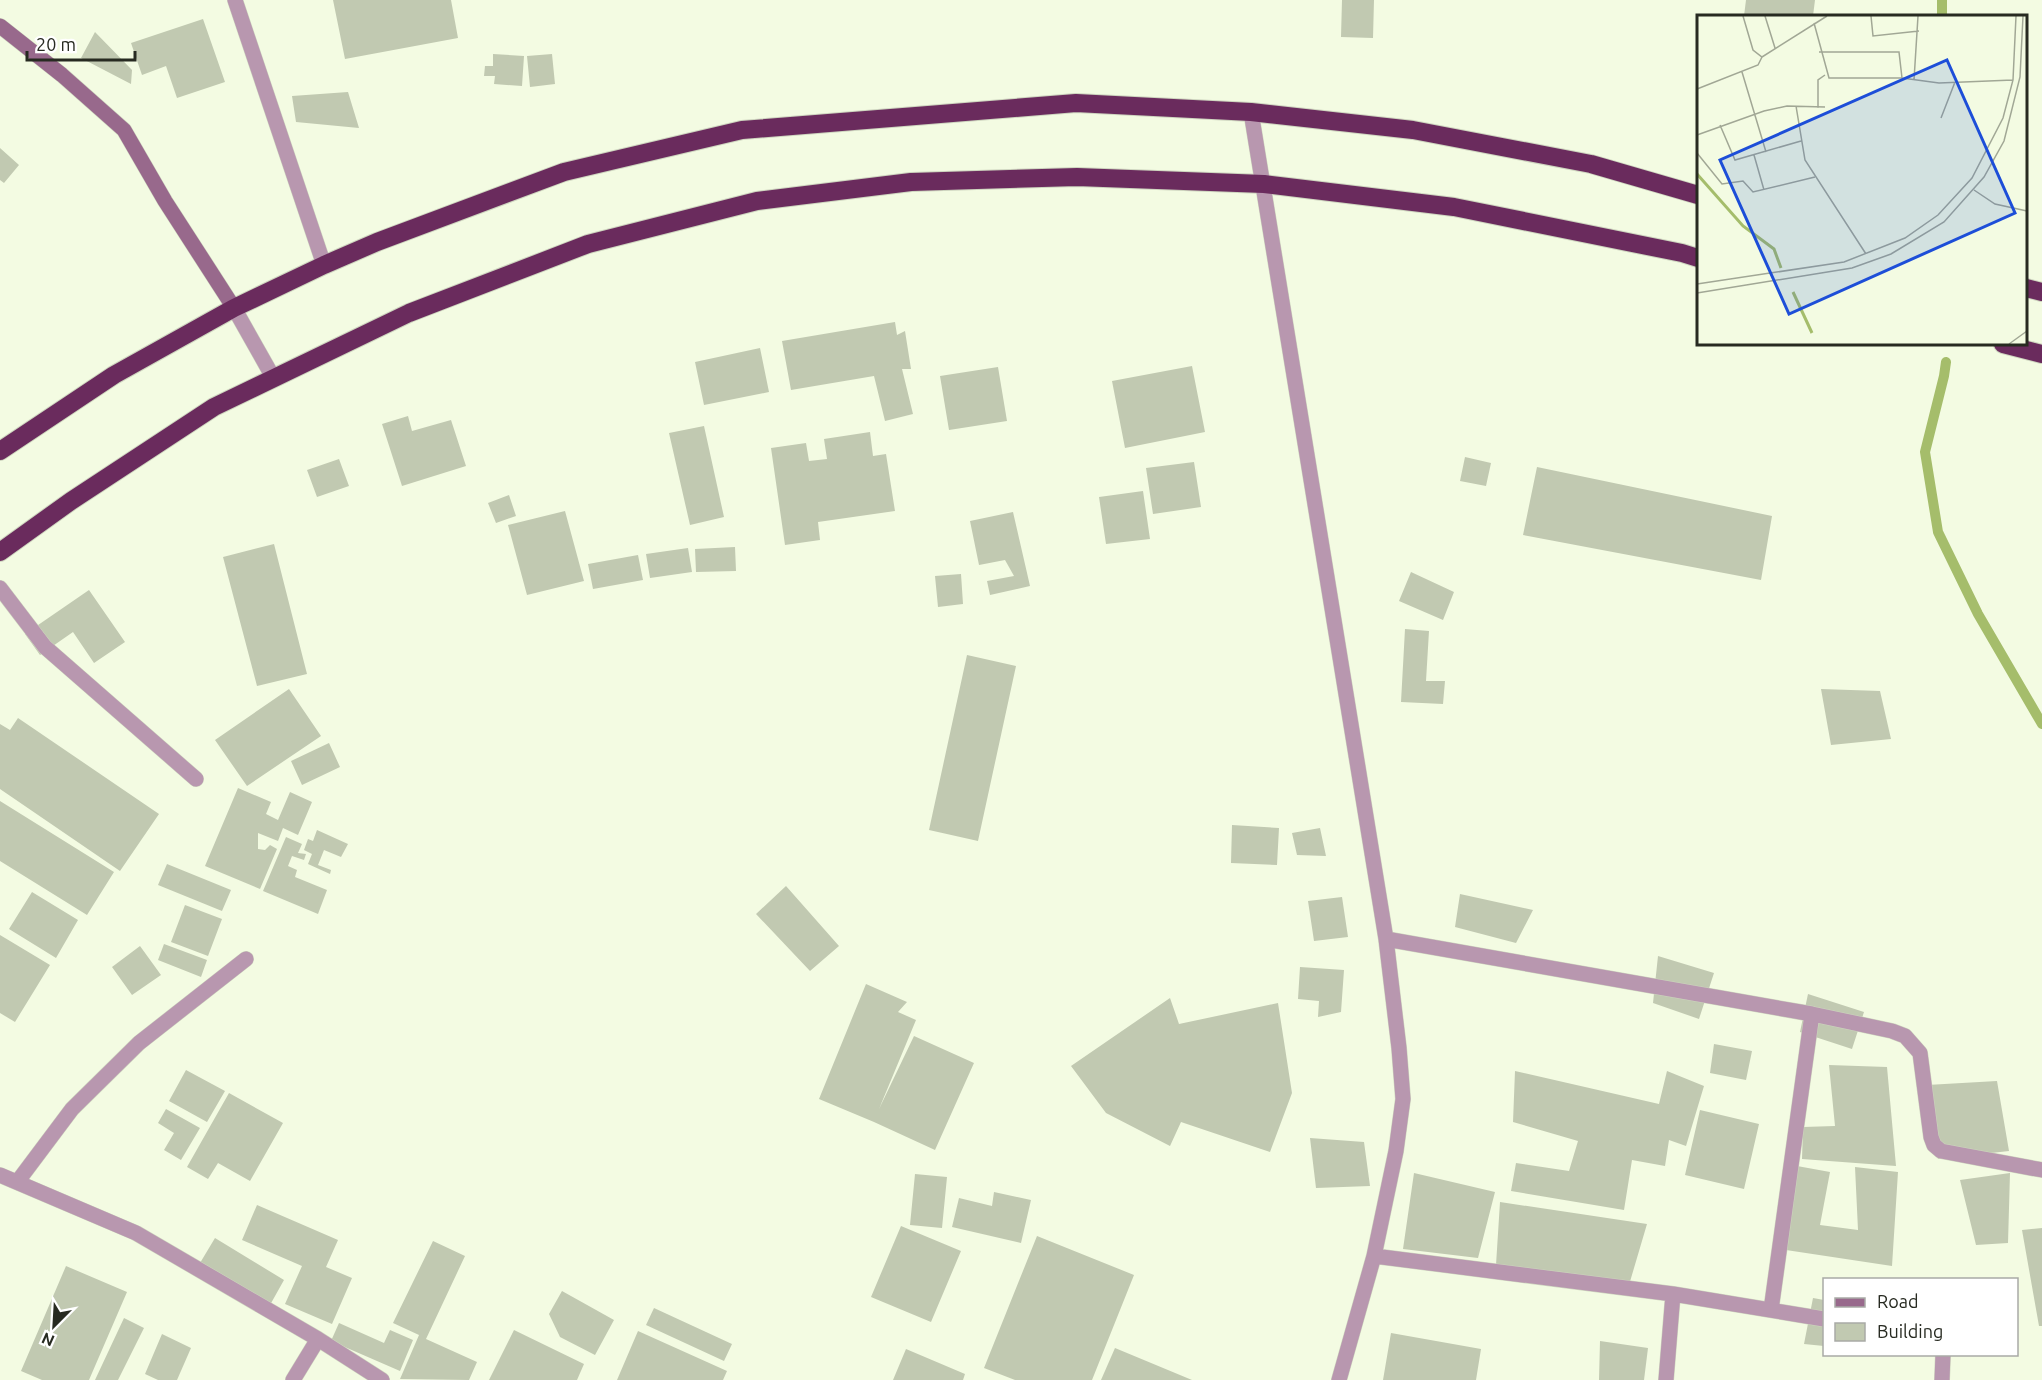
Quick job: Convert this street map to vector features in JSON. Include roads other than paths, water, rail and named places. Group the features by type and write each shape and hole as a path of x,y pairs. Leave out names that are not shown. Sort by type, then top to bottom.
{"highway":[{"path":"0,451 114,375 234,308 377,242 564,172 742,130 1076,103 1251,112 1413,130 1591,164 1697,195"},
{"path":"0,552 71,501 214,407 409,313 588,244 757,201 911,182 1077,177 1264,184 1454,207 1697,258"},
{"path":"2027,288 2042,292"},
{"path":"2007,345 2042,354"}],"street":[{"path":"235,0 324,265"},
{"path":"0,26 62,75 124,130 165,201 234,308 274,379"},
{"path":"1251,112 1386,939 1403,1099 1396,1151 1374,1256 1339,1380"},
{"path":"0,588 45,647 196,779"},
{"path":"1386,939 1812,1014 1892,1031 1905,1036 1920,1053 1934,1145 1941,1151 2042,1170"},
{"path":"18,1181 72,1109 139,1042 246,959"},
{"path":"1771,1310 1812,1014"},
{"path":"0,1175 136,1233 318,1339 382,1380"},
{"path":"1374,1256 1673,1294 1823,1319"},
{"path":"1666,1380 1673,1294"},
{"path":"292,1380 318,1339"},
{"path":"1942,1380 1944,1356"}],"waterway":[{"path":"1942,0 1942,15"},
{"path":"1946,362 1925,452 1938,532 1978,614 2042,724"}]}
